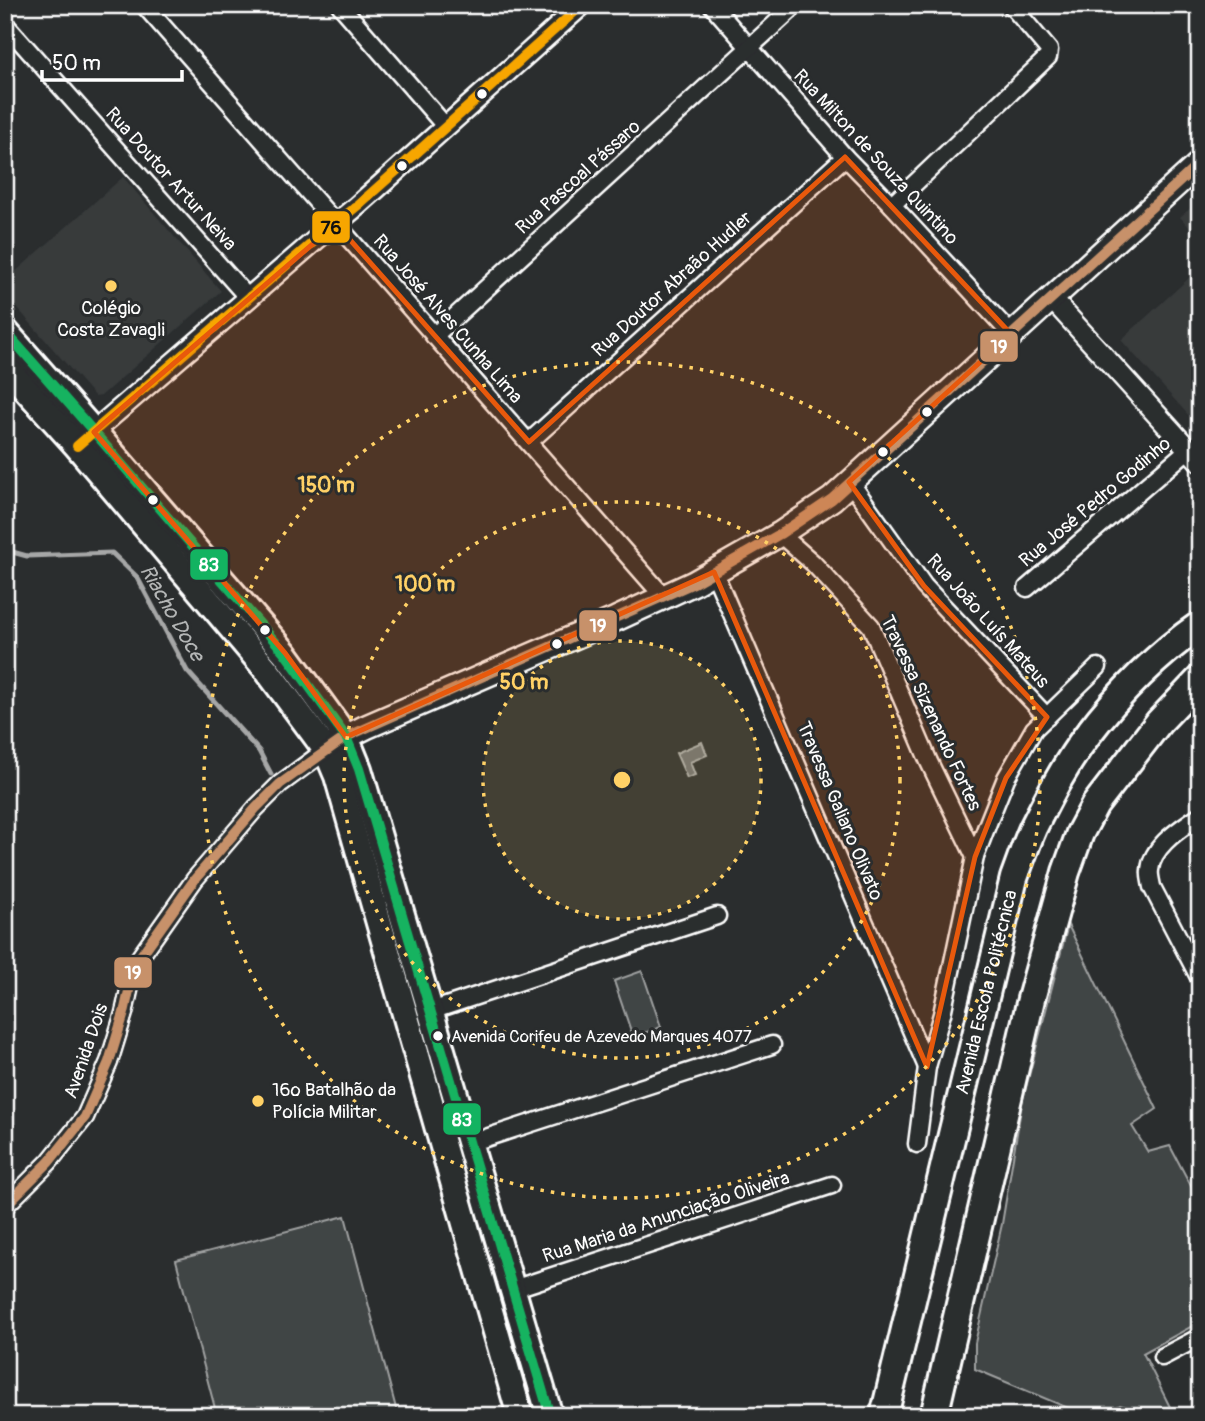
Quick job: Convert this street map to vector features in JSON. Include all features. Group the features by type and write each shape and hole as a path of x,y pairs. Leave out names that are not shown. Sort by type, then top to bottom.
{"highway":[{"name":"Avenida Escola Politécnica","path":"884,1416 1014,878 1032,830 1059,778 1087,736 1129,686 1181,638 1200,625"},
{"path":"934,1416 1031,999 1066,872 1080,833 1095,805 1159,722 1199,680"}],"main road":[{"path":"336,744 694,583 780,534 832,499 1200,163"},
{"path":"5,331 85,439 267,669 359,769 550,1416"},
{"path":"5,366 85,439"},
{"path":"336,744 341,789 520,1416"}],"street":[{"name":"Rua José Alves Cunha Lima","path":"144,5 664,597"},
{"path":"340,5 446,127"},
{"name":"Rua Milton de Souza Quintino","path":"712,5 845,157 1011,334"},
{"name":"Rua Pascoal Pássaro","path":"434,336 796,5"},
{"path":"891,205 1048,57 1049,50 1011,5"},
{"path":"85,439 336,224 579,6"},
{"name":"Rua Doutor Artur Neiva","path":"5,24 249,299"},
{"name":"Rua Doutor Abraão Hudler","path":"528,442 845,157"},
{"path":"1051,298 1194,455"},
{"name":"Rua José Pedro Godinho","path":"1027,588 1194,455"},
{"name":"Rua João Luís Mateus","path":"850,482 924,586 1047,717"},
{"name":"Travessa Sizenando Fortes","path":"780,534 813,563 871,626 929,762 975,857"},
{"name":"Travessa Galiano Olivato","path":"714,572 927,1068"},
{"path":"917,1144 927,1068 942,1014 975,857 1006,778 1034,729 1098,667"},
{"name":"Avenida Dois","path":"5,1206 49,1162 85,1117 109,1062 135,964 195,879 280,784 336,744"},
{"path":"1200,815 1173,834 1158,849 1150,869 1152,887 1200,979"},
{"path":"431,1011 717,916"},
{"path":"470,1143 772,1045"},
{"name":"Rua Maria da Anunciação Oliveira","path":"513,1289 832,1185"},
{"path":"1162,1357 1200,1337"}],"highlighted area":[{"path":"845,157 1011,334 849,482 924,586 1047,717 1006,778 975,857 927,1067 714,572 346,737 285,653 94,432 336,224 529,442"}],"shaded area":[{"name":"Colégio Costa Zavagli","path":"123,177 221,291 101,396 95,397 5,294 5,281"},
{"path":"1200,200 1200,239 1180,217"},
{"path":"1200,268 1200,428 1121,340"},
{"path":"702,742 707,755 690,762 695,775 687,778 676,753"},
{"path":"1068,925 1157,1109 1132,1126 1148,1152 1170,1146 1200,1203 1200,1322 1143,1353 1171,1409 1163,1416 1154,1416 1120,1405 1102,1416 1087,1416 975,1369 975,1343 1002,1224 1022,1103"},
{"path":"642,971 661,1027 633,1037 614,981"},
{"path":"345,1216 398,1416 217,1416 176,1260"}],"waterway":[{"name":"Riacho Doce","path":"5,550 27,556 112,553 137,577 187,671 259,751 271,774"}],"transit line":[{"name":"76","path":"77,446 357,206 582,5"},
{"name":"19","path":"5,1206 49,1162 85,1117 109,1062 135,964 195,879 280,784 346,737 694,583 780,534 832,499 1200,163"},
{"name":"83","path":"5,331 285,653 346,737 359,769 550,1416"}],"place":[{"name":"Colégio Costa Zavagli","path":"111,286"},
{"name":"Avenida Corifeu de Azevedo Marques 4077","path":"438,1036"},
{"name":"16º Batalhão da Polícia Militar","path":"258,1101"}]}
